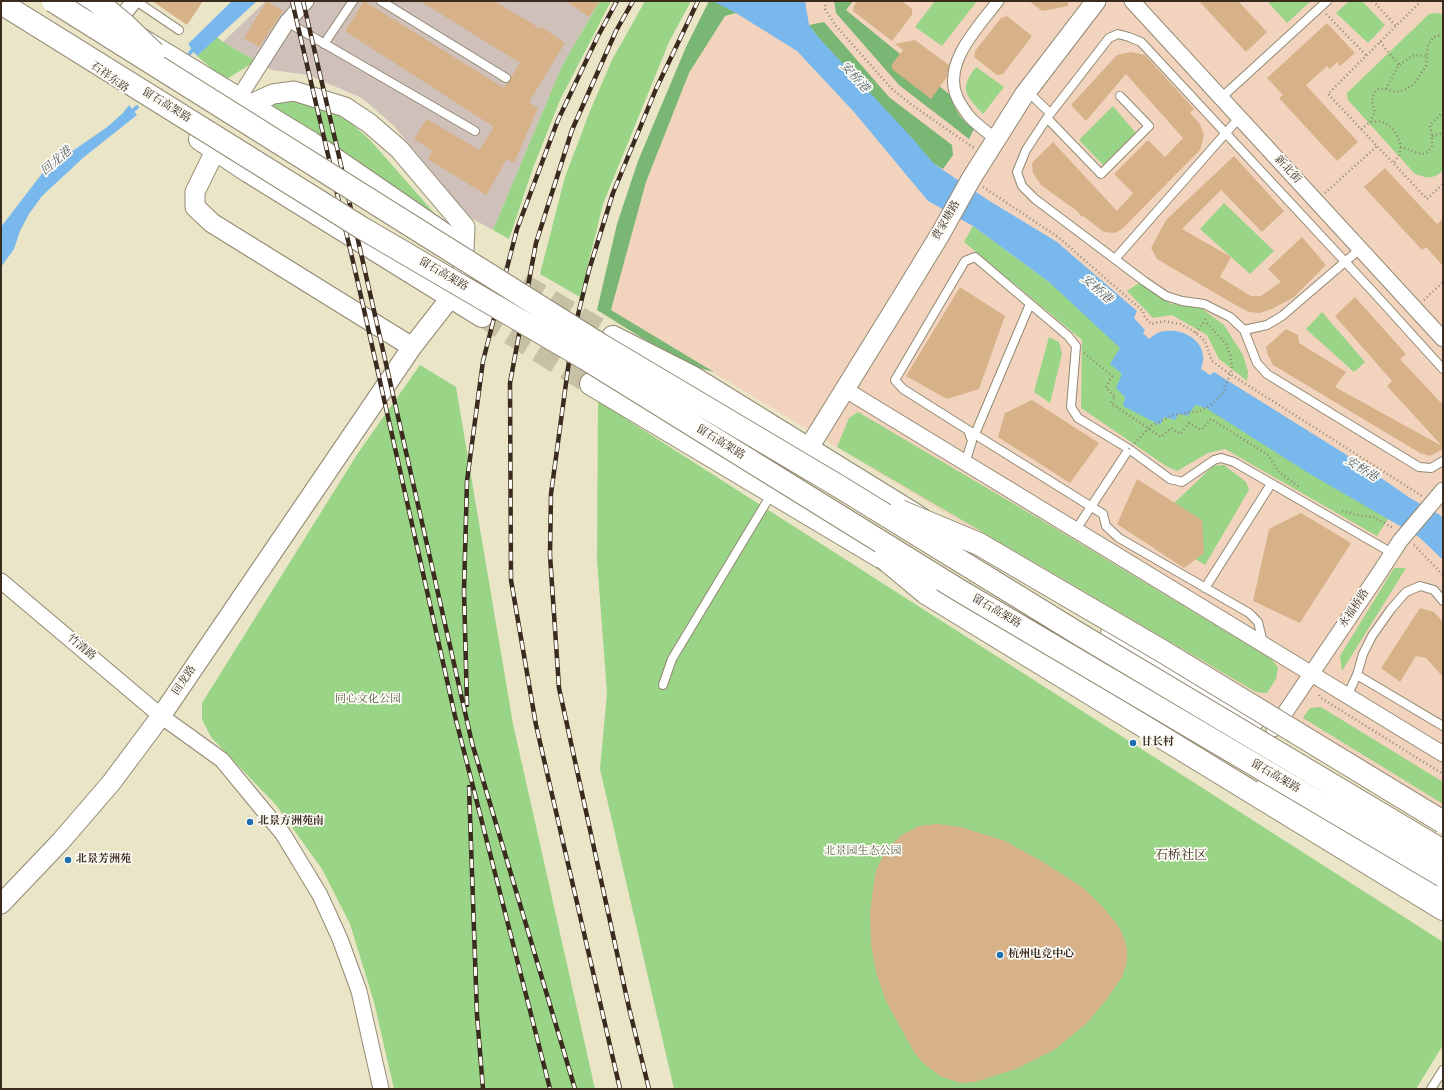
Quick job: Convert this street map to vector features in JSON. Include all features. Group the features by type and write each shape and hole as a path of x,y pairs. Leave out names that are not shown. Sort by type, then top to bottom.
{"main road":[{"name":"留石高架路","path":"54,1 601,346 840,487 1079,634 1443,851"},
{"path":"78,1 311,143 482,260"},
{"path":"96,1 124,24 187,85"},
{"name":"留石高架路","path":"1,3 220,146 586,360 956,589 1443,876"},
{"name":"石祥东路","path":"1,11 83,59 150,107 220,146"},
{"path":"1,20 220,146 248,172 482,316"},
{"path":"613,336 692,377 908,511 1443,834"},
{"path":"591,384 912,576 1264,782 1443,893"},
{"path":"840,487 979,544 1162,651 1443,822"},
{"path":"830,511 926,593 1443,909"}],"street":[{"path":"116,24 135,1"},
{"path":"243,102 287,22 306,1"},
{"path":"996,139 969,117 957,97 953,82 958,57 965,43 998,1"},
{"name":"费家塘路","path":"808,449 846,390 996,139 1027,91 1096,1"},
{"name":"新北街","path":"1132,1 1443,339"},
{"name":"回龙路","path":"1,904 61,841 106,789 161,716 285,536 412,347 451,297 463,271 465,227 399,148 369,123 345,107 294,91 273,94 243,102"},
{"path":"220,146 195,192 195,206 212,223 412,347"},
{"path":"846,390 1443,754"},
{"name":"永福桥路","path":"1272,731 1406,533 1443,490"},
{"name":"竹清路","path":"1,581 161,716 222,760 283,834 320,895 340,940 359,991 381,1089"}],"lane":[{"path":"135,1 179,30"},
{"path":"324,44 353,1"},
{"path":"381,1 506,78"},
{"path":"1221,98 1327,1"},
{"path":"287,22 475,131"},
{"path":"1443,369 1346,262 1141,42 1118,34 1109,38 1049,116 1026,150 1018,166 1017,172 1022,186 1035,199 1166,296 1182,301 1204,304 1230,317 1244,330 1257,363 1267,374 1419,467 1431,468 1443,461"},
{"path":"1027,91 1101,174 1149,126 1120,96"},
{"path":"1115,259 1239,118"},
{"path":"1244,330 1267,325 1282,316 1360,249"},
{"path":"1263,645 1258,622 1249,613 1119,538 1106,526 1103,514 903,389 896,380 965,261 975,257 1068,336 1076,346 1071,407 1078,418 1129,449 1170,479 1182,482 1214,460 1221,458 1234,462 1392,553"},
{"path":"965,463 972,441 972,432 1030,304"},
{"path":"1075,530 1129,449"},
{"path":"1205,588 1271,484"},
{"path":"663,685 672,659 773,492"},
{"path":"1347,696 1357,675 1363,654 1372,636 1391,609 1406,592 1420,586 1434,590 1443,601"},
{"path":"1357,675 1443,726"},
{"path":"1431,1089 1443,1070"}],"path":[{"path":"826,1 825,9 836,26 892,89 986,156"},
{"path":"1373,1 1396,26"},
{"path":"1421,1 1328,94 1427,199 1443,184"},
{"path":"1319,8 1366,55"},
{"path":"1361,129 1370,122 1375,112 1372,100 1373,93 1378,89 1395,92 1404,90 1414,84 1426,66 1428,46 1433,37 1443,36"},
{"path":"1380,42 1399,65"},
{"path":"1386,90 1399,65 1414,55 1428,56"},
{"path":"1400,147 1407,148 1416,153 1425,154 1432,147 1430,125 1443,112"},
{"path":"1370,122 1378,121 1386,123 1393,129 1397,136 1400,147 1399,155 1393,164"},
{"path":"1432,136 1443,133"},
{"path":"1316,202 1376,146"},
{"path":"971,179 1058,237 1143,311 1144,316 1151,324 1164,321 1180,324 1196,333 1205,341 1212,361 1227,372 1431,504"},
{"path":"1415,309 1443,282"},
{"path":"1196,333 1214,309"},
{"path":"1129,449 1151,426 1173,414 1200,411 1212,404 1223,393 1232,369 1230,355 1226,344 1205,321"},
{"path":"1076,346 1112,376 1106,388 1115,397 1111,403 1161,437 1171,428 1180,434 1189,423 1201,430 1211,419 1268,455 1278,471 1305,491"},
{"path":"1338,510 1373,517 1406,533 1443,575"},
{"path":"1311,674 1321,698 1443,774"}],"shaded area":[{"path":"266,1 600,1 562,66 493,230 469,217 394,126 362,98 308,75 272,70 223,42"},
{"path":"749,1 1443,1 1443,816 611,310 646,182 689,73 725,16 736,13"}],"green space":[{"path":"600,1 611,1 560,100 533,168 509,239 493,230 562,66"},
{"path":"645,1 691,1 669,42 603,204 580,297 540,274 565,177 590,111 612,60"},
{"path":"709,1 743,1 736,13 725,16 689,73 646,182 611,310 714,372 684,364 597,310 617,224 638,161 686,47"},
{"path":"834,1 853,1 846,10 949,94 958,114 969,126 974,129 969,139 899,85 836,13"},
{"path":"935,1 977,1 942,46 915,27"},
{"path":"1267,1 1311,1 1287,23"},
{"path":"1349,1 1362,1 1385,25 1368,43 1336,13"},
{"path":"1438,13 1443,15 1443,171 1435,176 1429,177 1415,174 1348,100 1347,93 1429,14"},
{"path":"824,22 889,97 952,145 953,155 943,169 934,164 818,37 809,25"},
{"path":"217,37 256,61 225,80 197,56"},
{"path":"976,67 1004,87 983,114 972,102 966,92 967,81"},
{"path":"287,100 314,105 338,115 351,123 370,140 443,223 269,106"},
{"path":"1113,106 1136,133 1103,165 1079,140"},
{"path":"1224,203 1274,251 1250,274 1200,229"},
{"path":"973,226 1049,282 1132,337 1123,374 1160,425 1164,417 1195,405 1205,406 1388,519 1377,536 1225,449 1208,453 1177,471 1166,466 1081,408 1082,340 964,242"},
{"path":"1139,283 1171,304 1201,308 1224,325 1243,355 1248,372 1247,381 1219,359 1207,335 1172,315 1153,318 1127,291"},
{"path":"1322,312 1365,362 1354,372 1306,329"},
{"path":"1049,337 1059,342 1062,354 1050,403 1034,392"},
{"name":"同心文化公园","path":"420,365 456,387 513,724 595,1089 394,1089 374,1002 350,924 322,869 276,805 211,737 202,719 202,703 358,453"},
{"name":"北景园生态公园","path":"598,401 1443,942 1443,1045 1416,1089 674,1089 600,769 607,693 597,560"},
{"path":"858,412 1048,524 1271,659 1278,667 1276,679 1267,693 1256,692 837,447 849,418"},
{"path":"1224,465 1246,482 1249,490 1205,565 1153,532 1166,511 1213,466"},
{"path":"1394,568 1406,568 1342,671 1340,656"},
{"path":"1321,707 1443,782 1443,804 1303,718 1310,708"}],"water":[{"path":"232,1 257,1 197,56 188,44"},
{"name":"安桥港","path":"713,1 805,1 809,25 818,37 913,139 934,164 988,200 1057,242 1137,311 1134,318 1145,330 1143,333 1149,339 1163,331 1178,332 1190,336 1202,350 1203,359 1201,369 1210,375 1214,372 1358,462 1410,498 1440,515 1443,518 1443,560 1419,537 1310,474 1206,408 1195,405 1188,416 1179,414 1175,420 1164,417 1160,425 1123,406 1125,397 1116,388 1122,374 1110,364 1120,348 1049,282 973,226 928,201 854,112 797,51 736,13"},
{"path":"129,105 137,115 84,157 42,196 29,214 20,231 14,249 1,267 1,227 37,180 46,169 106,128 123,113"}],"building":[{"path":"152,1 203,1 187,25"},
{"path":"267,1 283,11 259,47 244,38"},
{"path":"364,1 504,88 510,81 520,63 420,1 494,1 541,29 542,27 565,43 529,102 538,108 514,163 507,159 486,195 428,159 432,151 414,139 427,119 479,150 494,127 345,31"},
{"path":"566,1 600,1 589,17"},
{"path":"857,1 902,1 912,9 912,15 892,41 853,11"},
{"path":"1029,1 1068,1 1068,6 1042,11"},
{"path":"1199,1 1238,1 1267,32 1246,52"},
{"path":"1007,16 1032,36 1003,74 997,75 974,57 975,51 1001,18"},
{"path":"1327,23 1355,53 1340,66 1337,62 1330,69 1327,66 1306,85 1358,142 1337,161 1279,98 1283,95 1267,78"},
{"path":"915,40 949,65 947,77 931,99 892,69 892,64 903,50 895,44"},
{"path":"1131,52 1145,55 1194,109 1190,113 1200,124 1204,135 1200,150 1122,229 1115,233 1104,232 1041,185 1033,173 1032,163 1053,142 1117,211 1133,193 1114,174 1148,140 1165,157 1183,138 1126,74 1086,121 1071,105 1117,55"},
{"path":"1234,156 1284,211 1262,232 1221,190 1182,229 1231,257 1220,277 1251,296 1261,296 1281,282 1268,269 1302,237 1326,265 1294,297 1272,309 1260,313 1249,312 1239,307 1157,259 1151,248 1166,220"},
{"path":"1385,168 1437,224 1443,219 1443,266 1426,247 1422,250 1364,187"},
{"path":"960,287 1005,316 979,389 947,399 906,376"},
{"path":"1355,297 1406,354 1400,359 1443,405 1443,449 1430,456 1420,453 1273,365 1267,353 1266,347 1286,329 1298,335 1299,343 1346,372 1335,387 1442,446 1387,386 1392,381 1335,316"},
{"path":"1032,400 1099,443 1070,483 998,437 1005,413"},
{"path":"1137,479 1202,520 1204,553 1184,568 1117,524"},
{"path":"1301,513 1351,543 1300,623 1253,601 1269,529"},
{"path":"1420,608 1434,612 1443,622 1443,677 1426,658 1416,656 1400,682 1381,668"},
{"name":"杭州电竞中心","path":"937,824 961,827 1005,841 1043,862 1082,887 1101,905 1116,923 1122,933 1127,947 1127,962 1122,977 1107,999 1086,1024 1054,1050 1016,1069 975,1082 960,1083 940,1076 923,1063 914,1052 886,1001 876,972 871,944 870,913 873,888 876,871 882,858 892,844 902,835 919,826"}],"waterway":[{"name":"回龙港","path":"190,53 196,46"},
{"name":"回龙港","path":"130,113 137,107"}],"tunnel":[{"path":"522,284 613,337"},
{"path":"482,316 591,384"}],"railway":[{"path":"292,1 358,283 455,716 550,1089"},
{"path":"303,1 472,743 575,1089"},
{"path":"467,705 464,591 467,481 483,361 517,229 558,120 598,36 617,1"},
{"path":"620,1089 536,725 511,580 510,383 536,243 572,130 616,31 633,1"},
{"path":"649,1089 629,1008 559,688 550,555 551,494 572,339 589,270 613,193 656,89 698,1"},
{"path":"469,787 477,1015 483,1089"}],"place":[{"name":"甘长村","path":"1133,743"},
{"name":"北景方洲苑南","path":"250,822"},
{"name":"北景芳洲苑","path":"68,860"},
{"name":"杭州电竞中心","path":"1000,955"}],"district":[{"name":"石桥社区","path":"1181,857"}]}
